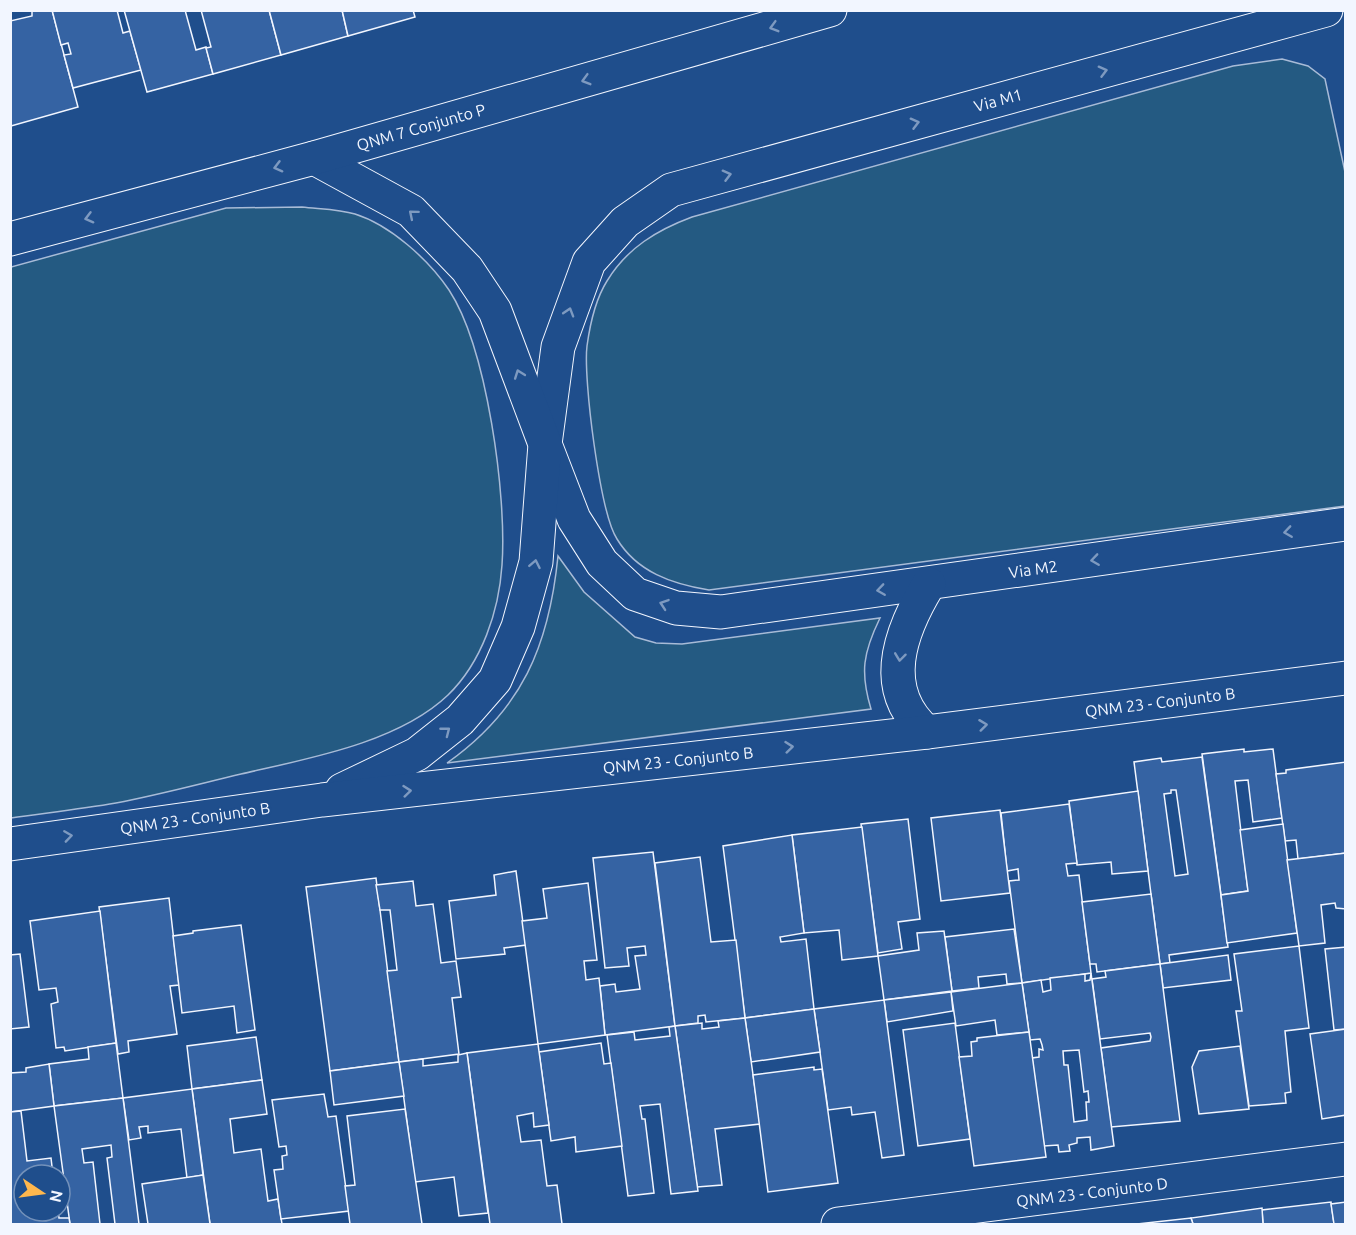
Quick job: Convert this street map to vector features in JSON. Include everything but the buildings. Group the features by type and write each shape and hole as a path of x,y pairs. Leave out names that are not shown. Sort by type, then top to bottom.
{"main road":[{"name":"QNM 7 Conjunto P","path":"10,239 314,158 830,10"},
{"name":"Via M1","path":"322,800 417,753 460,720 495,680 518,627 537,562 545,444 558,347 573,300 589,262 625,222 671,190 1326,10"},
{"name":"Via M2","path":"314,158 411,211 467,269 495,311 574,519 602,563 635,594 676,608 721,612 1346,524"},
{"path":"927,732 911,718 901,700 899,667 904,631 929,584"},
{"name":"QNM 23 - Conjunto B","path":"10,844 322,800 927,732 1346,678"},
{"name":"QNM 23 - Conjunto D","path":"838,1224 1346,1159"}],"shaded area":[{"path":"1282,59 1308,66 1325,79 1345,172 1345,506 709,590 657,575 645,568 625,550 611,525 599,475 590,414 586,362 590,329 599,296 615,269 633,250 655,234 692,217 1233,66"},
{"path":"302,207 355,214 382,226 407,244 440,278 462,316 484,384 492,423 501,501 502,565 497,600 487,635 470,667 448,695 427,712 378,737 322,755 147,796 103,805 11,818 11,267 226,208"},
{"path":"558,556 584,592 635,637 656,643 682,644 880,618 870,642 865,663 865,684 871,709 447,763 473,743 495,721 513,698 527,673 539,647 547,619"}]}
